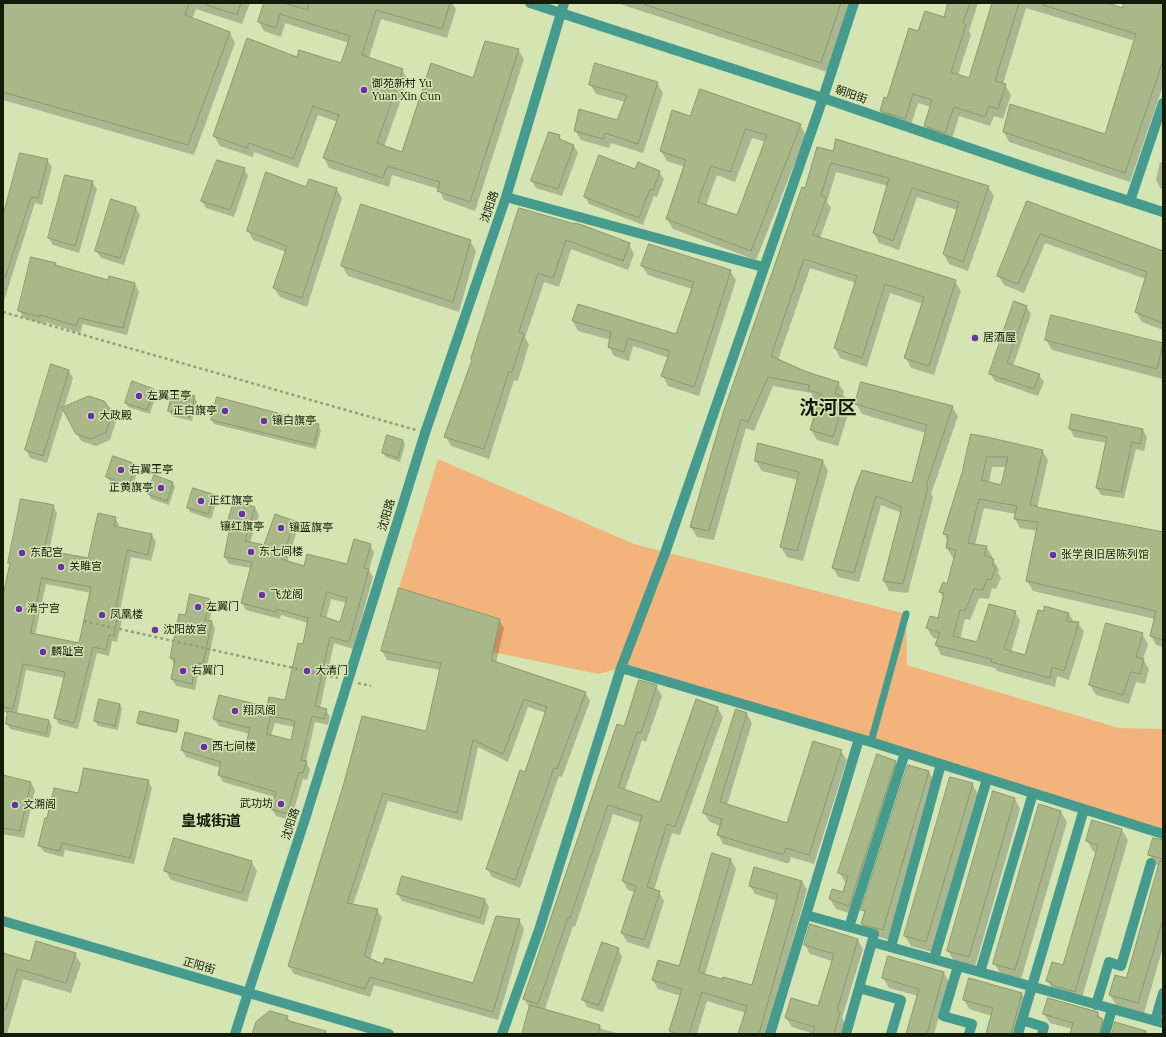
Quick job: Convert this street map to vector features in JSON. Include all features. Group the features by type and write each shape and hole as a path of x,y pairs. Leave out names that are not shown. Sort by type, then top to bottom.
{"street":[{"name":"朝阳街","path":"530,3 562,8 1040,172 1163,212"},
{"path":"502,1034 539,930 621,668 665,553 763,267 823,98 854,3"},
{"name":"沈阳路","path":"235,1034 305,820 425,433 506,197 562,8"},
{"path":"1130,201 1163,103"},
{"path":"506,197 763,267"},
{"path":"621,668 871,742 1163,834"},
{"path":"770,1034 860,739"},
{"path":"849,927 905,753"},
{"path":"891,947 942,764"},
{"path":"934,959 987,779"},
{"path":"980,972 1032,793"},
{"path":"1018,1034 1084,809"},
{"path":"1096,1005 1109,962 1121,966 1151,863"},
{"path":"806,915 874,934 846,1034"},
{"name":"正阳街","path":"3,921 389,1034"},
{"path":"872,942 1159,1022 1163,993"},
{"path":"958,966 943,1016 972,1024 969,1034"},
{"path":"859,988 901,1000 891,1034"},
{"path":"1105,1034 1112,1009"},
{"path":"1022,1020 1044,1027 1042,1034"}],"lane":[{"path":"871,742 906,614"}],"path":[{"path":"3,312 425,433"},
{"path":"84,621 371,686"}],"shaded area":[{"path":"438,459 634,544 906,614 907,665 1119,728 1163,729 1163,834 621,668 598,674 493,652 500,619 399,588"}],"building":[{"path":"3,3 189,3 185,15 230,32 188,145 3,92"},
{"path":"207,3 241,3 237,15 207,5"},
{"path":"264,3 284,3 308,10 308,3 450,3 442,29 376,10 362,55 403,69 377,143 402,152 431,63 473,78 485,41 519,49 470,202 437,191 440,182 387,166 383,178 323,158 339,115 313,106 293,159 249,143 247,148 213,136 247,38 297,57 299,50 341,63 350,36 280,14 276,28 258,22"},
{"path":"646,3 841,3 821,63 646,5"},
{"path":"948,3 970,3 963,23 966,25 951,72 969,78 992,3 1019,3 995,81 1006,84 998,109 989,106 985,117 954,107 945,133 924,126 932,100 913,94 905,119 880,111 884,97 887,98 909,28 918,31 925,11 944,17"},
{"path":"1044,3 1107,3 1123,8 1123,3 1163,3 1163,61 1125,173 1003,132 1010,104 1105,134 1136,34 1043,5"},
{"path":"595,63 658,82 638,144 605,133 603,139 574,131 579,109 617,120 627,95 589,85"},
{"path":"700,89 801,124 751,251 666,219 686,160 660,151 672,110 690,116","holes":["746,129 767,135 737,215 698,202 711,166 730,172"]},
{"path":"549,132 560,135 559,139 574,145 558,189 531,181"},
{"path":"836,139 989,186 963,262 943,254 959,202 912,188 893,241 873,233 889,178 831,163 821,195 826,198 813,235 956,280 929,366 904,358 924,297 885,284 862,358 834,348 857,276 804,259 771,356 807,372 839,382 835,394 845,397 833,437 810,430 821,394 808,390 809,385 768,377 748,422 741,419 709,531 690,527 723,413 802,187 805,188 817,147 833,151"},
{"path":"20,153 48,159 38,198 31,197 5,278 3,277 3,216"},
{"path":"599,155 635,169 638,162 660,171 653,190 650,189 639,218 584,197"},
{"path":"217,160 245,168 230,210 201,201"},
{"path":"266,172 306,187 309,179 337,188 302,298 273,288 287,246 247,231"},
{"path":"65,175 93,181 75,246 48,238"},
{"path":"111,199 136,207 120,258 95,251"},
{"path":"1027,201 1163,251 1163,323 1135,312 1147,272 1040,234 1018,284 997,276"},
{"path":"361,204 471,240 453,302 341,266"},
{"path":"519,208 575,224 576,223 630,243 623,261 566,240 553,278 538,273 519,332 524,334 512,372 509,371 484,449 444,437 472,360 471,359"},
{"path":"649,244 731,270 694,387 661,376 670,351 628,338 624,352 608,347 611,332 572,321 578,304 676,334 694,282 641,266"},
{"path":"31,257 56,263 55,265 108,280 109,276 135,283 123,328 79,318 76,326 41,315 40,317 18,311"},
{"path":"1014,301 1027,306 1007,363 1040,374 1034,389 989,374"},
{"path":"1051,315 1163,343 1157,369 1045,340"},
{"path":"51,364 69,370 43,456 25,450"},
{"name":"左翼王亭","path":"132,381 154,389 147,410 125,403"},
{"path":"861,382 953,406 926,486 928,487 903,584 883,581 902,507 876,496 854,573 832,568 855,488 862,470 912,483 927,425 855,404"},
{"path":"173,391 195,396 190,417 168,411"},
{"name":"大政殿","path":"89,396 104,401 113,413 106,432 91,439 76,434 62,408"},
{"path":"217,397 319,424 314,445 211,420"},
{"path":"1072,414 1143,429 1140,444 1132,442 1121,492 1096,488 1107,437 1069,429"},
{"path":"971,434 1043,450 1030,505 1163,532 1163,640 1150,636 1156,611 1026,581 1038,522 1014,519 1017,506 979,499 968,543 987,546 984,555 994,559 992,565 996,567 991,580 987,579 983,590 974,589 965,611 960,610 953,636 977,642 989,604 1016,611 1004,649 1025,655 1038,610 1044,611 1044,606 1069,613 1066,621 1079,622 1064,671 1052,667 1050,678 991,662 992,659 935,645 940,633 926,628 930,616 938,618 944,593 939,592 943,582 947,584 956,550 946,548 948,535 943,534 962,473","holes":["987,457 1008,457 1001,485 982,480"]},
{"path":"387,435 403,440 398,458 382,453"},
{"path":"758,443 823,460 797,551 780,547 799,472 755,461"},
{"name":"右翼王亭","path":"113,456 136,464 129,485 106,477"},
{"name":"正黄旗亭","path":"154,475 173,482 167,501 148,494"},
{"name":"正红旗亭","path":"193,488 215,495 208,514 187,508"},
{"path":"21,499 54,505 44,550 88,558 98,513 116,517 114,526 152,534 148,555 127,550 116,607 119,608 114,636 109,635 106,650 93,647 74,723 54,718 64,672 23,664 13,709 3,707 3,596 10,563 8,563","holes":["42,578 91,587 79,643 31,633"]},
{"path":"234,501 255,507 245,541 264,545 275,514 295,521 281,559 304,566 307,554 347,564 354,539 371,544 364,568 369,569 349,642 330,637 315,706 327,709 324,719 312,716 301,760 307,761 303,773 299,772 287,814 270,809 276,792 218,775 221,762 181,750 185,732 245,748 250,728 213,719 219,695 267,707 269,697 285,700 298,643 303,644 308,618 277,609 276,612 241,603 252,562 224,557 231,522 228,521","holes":["327,592 347,598 340,622 321,616","271,716 295,721 291,740 267,734"]},
{"path":"399,588 500,619 491,660 586,692 557,769 554,768 515,880 486,869 520,770 525,772 547,707 524,699 503,754 473,740 457,813 383,793 347,903 378,909 364,956 383,964 385,958 473,983 496,916 520,919 493,1012 370,977 365,989 288,966 344,783 362,716 426,731 441,663 381,651"},
{"path":"190,594 210,599 205,620 212,621 203,664 196,663 192,684 171,679 175,659 170,658 179,614 185,615"},
{"path":"1106,623 1143,633 1136,657 1144,659 1140,674 1131,672 1123,695 1089,685"},
{"path":"639,680 657,685 641,733 637,732 618,787 660,802 696,699 718,707 675,827 667,824 647,887 660,891 644,940 621,933 636,886 622,881 642,816 608,805 570,918 568,918 538,1004 523,999 617,724 624,726"},
{"path":"99,699 120,704 115,726 94,721"},
{"path":"736,709 747,713 720,802 787,823 813,741 842,750 809,855 786,848 784,854 780,854 717,835 722,819 703,813"},
{"path":"8,711 49,720 46,734 6,724"},
{"path":"140,711 179,720 176,732 137,723"},
{"path":"877,754 896,761 849,906 829,899 832,889 843,892 848,876 838,873"},
{"path":"908,765 929,771 883,930 861,924 865,911 861,910"},
{"path":"84,768 149,780 130,858 62,843 60,851 38,846 45,818 47,818 54,788 78,793"},
{"name":"文溯阁","path":"3,775 31,782 20,831 3,828"},
{"path":"950,777 973,783 926,942 904,936"},
{"path":"993,791 1015,798 969,957 947,951"},
{"path":"1039,804 1061,811 1015,970 993,964"},
{"path":"1092,820 1122,829 1075,992 1052,985 1052,983 1046,981 1052,962 1063,965 1098,845 1086,841"},
{"path":"174,838 252,861 242,893 164,871"},
{"path":"1153,838 1163,840 1163,859 1148,855"},
{"path":"712,853 731,859 698,972 752,985 778,894 749,886 754,867 802,881 759,1034 738,1034 747,1006 702,992 689,1034 679,1034 669,1031 682,989 652,980 658,960 679,966"},
{"path":"1160,861 1163,861 1163,919 1138,1003 1109,995 1115,975 1126,978"},
{"path":"402,876 485,899 480,918 397,894"},
{"path":"810,924 858,939 837,1011 840,1012 834,1034 813,1034 815,1027 785,1018 791,998 818,1006 834,954 804,945"},
{"path":"36,941 76,953 66,983 17,969 6,1009 3,1009 3,953 30,961"},
{"path":"602,942 619,948 599,1005 582,1000"},
{"path":"888,956 944,972 927,1034 906,1034 919,989 882,978"},
{"path":"969,978 1022,993 1011,1034 986,1034 993,1008 963,1000"},
{"path":"1048,998 1098,1012 1097,1017 1103,1019 1099,1034 1070,1034 1073,1023 1043,1014"},
{"path":"530,1005 600,1025 598,1034 522,1034"},
{"path":"270,1011 288,1016 286,1020 326,1031 325,1034 252,1034 256,1022"},
{"path":"1115,1022 1146,1031 1146,1034 1112,1034"}],"place":[{"name":"御苑新村 Yu Yuan Xin Cun","path":"364,90"},
{"name":"居酒屋","path":"975,338"},
{"name":"左翼王亭","path":"139,396"},
{"name":"正白旗亭","path":"225,411"},
{"name":"大政殿","path":"91,416"},
{"name":"镶白旗亭","path":"264,421"},
{"name":"右翼王亭","path":"121,470"},
{"name":"正黄旗亭","path":"161,488"},
{"name":"正红旗亭","path":"201,501"},
{"name":"镶红旗亭","path":"242,514"},
{"name":"镶蓝旗亭","path":"281,528"},
{"name":"东七间楼","path":"251,552"},
{"name":"东配宫","path":"22,553"},
{"name":"张学良旧居陈列馆","path":"1053,555"},
{"name":"关雎宫","path":"61,567"},
{"name":"飞龙阁","path":"262,595"},
{"name":"左翼门","path":"198,607"},
{"name":"清宁宫","path":"19,609"},
{"name":"凤凰楼","path":"102,615"},
{"name":"沈阳故宫","path":"155,630"},
{"name":"麟趾宫","path":"43,652"},
{"name":"右翼门","path":"183,671"},
{"name":"大清门","path":"307,671"},
{"name":"翔凤阁","path":"235,711"},
{"name":"西七间楼","path":"204,747"},
{"name":"武功坊","path":"281,804"},
{"name":"文溯阁","path":"15,805"}],"district":[{"name":"沈河区","path":"828,409"},
{"name":"皇城街道","path":"211,822"}]}
